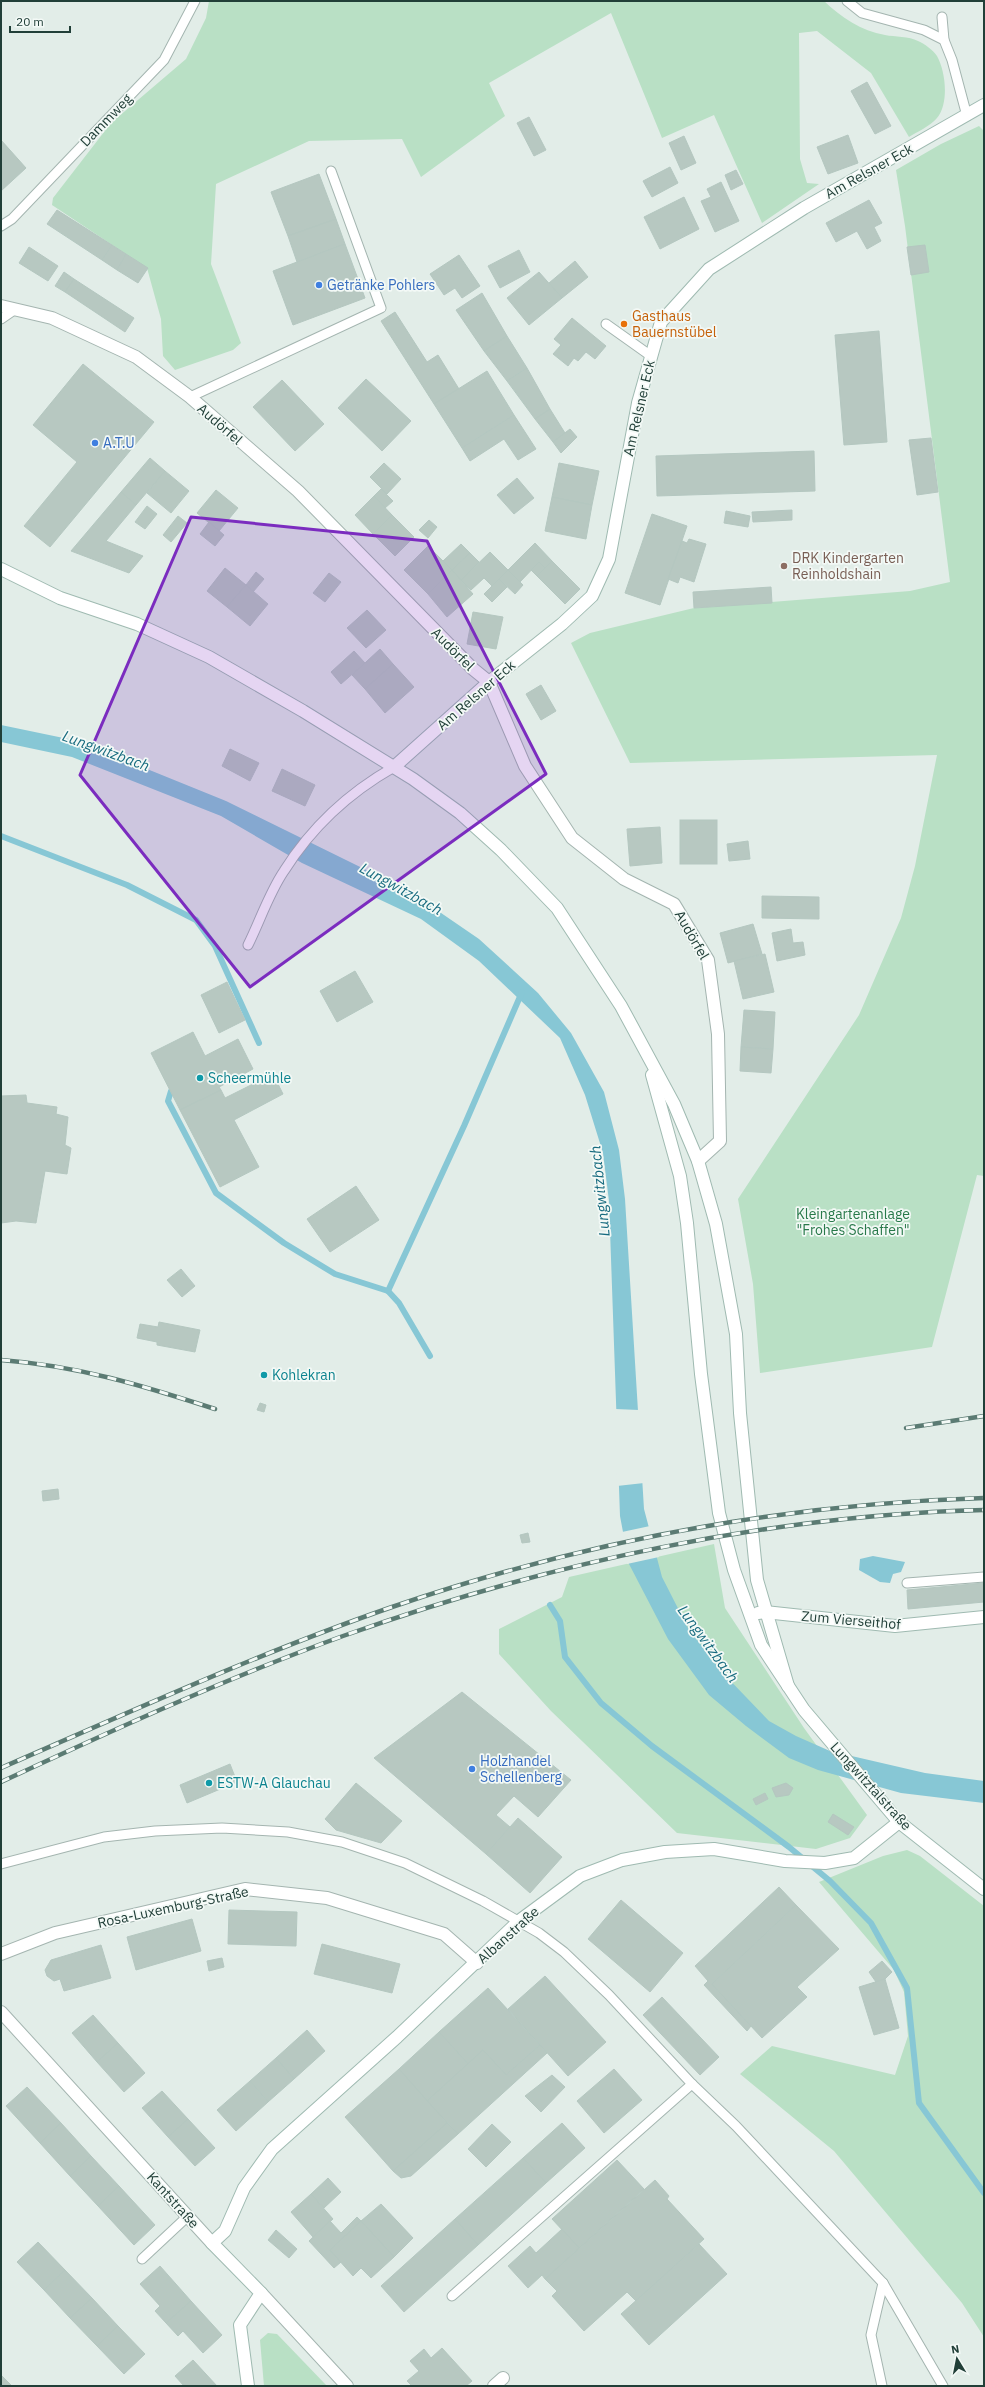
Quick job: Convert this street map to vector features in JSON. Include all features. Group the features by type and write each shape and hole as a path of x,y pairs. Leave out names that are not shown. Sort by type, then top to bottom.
{"street":[{"name":"Am Relsner Eck","path":"394,767 489,682 562,624 592,596 609,559 638,403 661,322 709,269 804,208 984,105"},
{"name":"Audörfel","path":"1,306 52,318 136,357 190,397 298,491 458,654 489,682 525,766 572,838 624,878 674,904 708,960 718,1034 720,1141 698,1161"},
{"path":"1,569 60,598 137,624 209,657 303,710 394,767 460,813 501,850 557,908 621,1006 674,1104 698,1161 716,1224 736,1334 749,1508 757,1580 765,1612 788,1686"},
{"name":"Lungwitztalstraße","path":"644,1049 665,1115 680,1176 687,1223 701,1374 719,1513 749,1615 761,1645 804,1710 899,1822 984,1890"},
{"name":"Zum Vierseithof","path":"749,1615 765,1612 895,1626 984,1617"},
{"name":"Albanstraße","path":"212,2243 225,2230 244,2188 272,2149 477,1963 519,1922 580,1876 622,1860 665,1852 714,1848 785,1861 824,1863 854,1858 899,1822"},
{"name":"Rosa-Luxemburg-Straße","path":"1,1954 55,1933 245,1889 327,1898 444,1934 477,1963"},
{"name":"Kantstraße","path":"1,2012 212,2243 261,2293 347,2386"},
{"path":"248,2386 240,2325 261,2293"}],"lane":[{"name":"Dammweg","path":"1,226 12,219 164,60 195,1"},
{"path":"846,1 862,13 924,30 944,40"},
{"path":"942,17 944,40 952,60 967,116"},
{"path":"190,397 381,308 331,170"},
{"path":"1,319 14,310"},
{"path":"606,324 651,356"},
{"path":"248,945 283,871 318,826 370,781 394,767"},
{"path":"906,1584 984,1577"},
{"path":"1,1864 104,1837 155,1831 222,1828 288,1832 342,1842 406,1864 449,1883 519,1922 564,1952 609,1995 692,2084 736,2126 883,2283 943,2386"},
{"path":"452,2296 692,2084"},
{"path":"142,2259 188,2216"},
{"path":"882,2386 871,2335 883,2283"}],"highlighted area":[{"path":"191,517 427,541 546,774 250,987 80,775"}],"green space":[{"path":"209,1 824,1 844,18 860,27 889,36 914,39 929,47 937,56 940,63 944,79 945,96 941,112 937,118 909,137 871,73 817,31 799,33 800,159 807,183 819,184 762,223 714,115 662,138 611,13 489,83 505,116 421,177 402,139 309,141 216,184 211,264 241,343 233,350 175,370 163,356 161,319 147,268 52,205 53,198 111,123 186,59 206,18"},
{"name":"Kleingartenanlage \"Frohes Schaffen\"","path":"979,126 984,131 984,1176 977,1175 932,1347 760,1373 753,1284 738,1199 859,1015 901,918 915,866 937,755 630,763 571,643 590,633 694,608 910,591 950,582 905,226 896,170 941,144"},
{"path":"714,1544 725,1608 804,1728 867,1815 850,1838 816,1849 677,1833 551,1711 499,1654 499,1629 562,1597 569,1577"},
{"path":"907,1850 920,1856 984,1906 984,2337 962,2303 834,2151 740,2074 772,2046 895,2075 908,2036 904,1992 894,1970 819,1882 883,1856"},
{"path":"268,2333 277,2334 327,2386 264,2386 260,2340"}],"water":[{"name":"Lungwitzbach","path":"1,725 78,741 226,801 409,891 479,939 538,993 571,1033 604,1092 619,1150 625,1199 644,1509 662,1577 688,1628 721,1671 769,1721 796,1736 830,1751 925,1773 984,1781 984,1803 901,1793 818,1770 789,1758 746,1726 709,1695 668,1639 629,1564 620,1516 609,1201 603,1153 585,1095 560,1038 479,961 421,919 302,863 221,816 72,757 1,742"},
{"path":"873,1556 905,1562 901,1572 893,1574 890,1583 880,1582 859,1570 860,1559"}],"pier":[{"path":"615,1409 639,1410 644,1483 617,1486"},
{"path":"650,1526 659,1557 627,1564 622,1532"}],"building":[{"path":"867,82 891,126 875,134 851,91"},
{"path":"529,117 546,150 534,156 517,123"},
{"path":"848,135 858,163 828,174 817,147"},
{"path":"684,136 696,163 681,170 669,143"},
{"path":"1,140 26,168 1,191"},
{"path":"670,167 678,183 652,197 643,181"},
{"path":"736,170 743,184 731,190 725,175"},
{"path":"319,174 336,219 288,236 271,192"},
{"path":"721,182 739,221 715,232 701,201 711,197 707,189"},
{"path":"684,197 699,229 660,249 644,217"},
{"path":"869,200 882,223 874,227 881,241 867,249 857,231 836,242 826,223"},
{"path":"57,210 112,245 102,260 47,224"},
{"path":"336,219 345,244 297,262 288,236"},
{"name":"Getränke Pohlers","path":"345,244 365,298 293,325 273,271"},
{"path":"112,245 126,254 117,270 102,260"},
{"path":"925,245 929,272 911,275 907,247"},
{"path":"29,247 58,266 48,281 19,263"},
{"path":"519,250 530,272 500,288 488,266"},
{"path":"126,254 148,268 138,283 117,270"},
{"path":"459,255 480,286 462,298 455,288 444,295 430,274"},
{"path":"575,261 588,277 562,298 549,283"},
{"path":"64,272 74,279 65,292 55,286"},
{"path":"539,272 562,298 529,325 507,298"},
{"path":"74,279 134,318 125,332 65,292"},
{"path":"482,293 507,336 484,351 456,310"},
{"path":"395,312 427,362 438,355 459,389 434,404 381,321"},
{"path":"572,318 606,346 595,359 586,352 578,361 574,358 568,366 553,354 561,345 554,339"},
{"path":"879,331 887,442 844,445 835,335"},
{"path":"507,336 527,368 507,381 484,351"},
{"name":"A.T.U","path":"83,364 154,422 50,547 24,526 77,462 33,425"},
{"path":"527,368 550,409 535,419 507,381"},
{"path":"487,371 514,415 462,448 434,404"},
{"path":"366,379 411,421 382,451 338,408"},
{"path":"282,380 324,424 295,451 253,407"},
{"path":"550,409 565,433 553,442 535,419"},
{"path":"514,415 536,449 518,460 504,439 470,461 462,448"},
{"path":"570,429 577,437 561,453 553,442"},
{"path":"931,438 938,492 917,495 909,440"},
{"path":"814,451 815,491 657,496 656,456"},
{"path":"150,458 165,471 136,505 121,492"},
{"path":"384,463 401,479 387,494 370,477"},
{"path":"559,463 599,471 592,505 552,497"},
{"path":"165,471 189,491 171,513 147,493"},
{"path":"517,478 534,498 514,514 497,495"},
{"path":"381,489 393,501 385,508 374,496"},
{"path":"216,490 238,508 219,531 197,513"},
{"path":"121,492 136,505 106,541 143,556 129,573 71,551"},
{"path":"374,496 392,515 373,534 355,515"},
{"path":"552,497 592,505 586,539 545,531"},
{"path":"147,506 157,514 145,529 135,522"},
{"path":"792,510 792,520 753,522 752,512"},
{"path":"726,511 750,516 748,527 724,523"},
{"path":"652,514 687,526 660,605 625,593"},
{"path":"392,515 414,537 395,556 373,534"},
{"path":"178,516 187,523 171,542 163,535"},
{"path":"429,520 437,527 428,538 419,530"},
{"path":"209,522 224,535 215,546 200,534"},
{"path":"689,539 706,544 694,582 680,577 678,583 668,579 682,541 687,543"},
{"path":"535,543 552,561 545,568 539,562 520,582 508,570"},
{"path":"461,544 470,553 452,570 443,561"},
{"path":"428,546 452,570 428,594 404,570"},
{"path":"490,552 508,570 492,586 484,578 471,590 461,580"},
{"path":"470,553 479,562 461,580 452,570"},
{"path":"552,561 580,589 565,604 537,576"},
{"path":"539,562 545,568 537,576 531,570"},
{"path":"225,568 246,585 227,607 207,591"},
{"path":"452,570 473,594 447,617 428,594"},
{"path":"508,570 523,585 515,594 499,579"},
{"path":"256,572 264,579 253,592 246,585"},
{"path":"329,573 341,582 325,602 313,593"},
{"path":"499,579 507,587 492,602 484,594"},
{"path":"246,585 268,604 250,626 227,607"},
{"path":"771,587 772,603 694,608 693,592"},
{"path":"367,610 386,630 366,648 347,628"},
{"path":"473,612 503,617 496,649 467,644"},
{"path":"380,649 393,664 365,689 352,675"},
{"path":"354,651 365,663 341,684 331,672"},
{"path":"393,664 414,687 385,713 365,689"},
{"path":"541,685 556,711 541,720 526,694"},
{"path":"230,749 259,763 250,781 222,766"},
{"path":"282,769 315,785 305,806 272,791"},
{"path":"680,820 717,820 717,864 680,864"},
{"path":"660,827 662,863 630,866 627,829"},
{"path":"748,841 750,859 729,861 727,844"},
{"path":"762,896 819,897 819,919 762,918"},
{"path":"753,924 762,954 728,963 720,933"},
{"path":"791,929 793,943 803,942 805,955 777,961 772,933"},
{"path":"765,954 774,992 743,999 734,961"},
{"path":"355,971 373,1002 337,1022 320,991"},
{"path":"227,982 245,1020 219,1033 201,995"},
{"path":"744,1010 775,1012 773,1049 741,1047"},
{"name":"Scheermühle","path":"193,1032 205,1056 238,1039 253,1069 219,1087 221,1090 180,1110 151,1053"},
{"path":"741,1047 773,1049 771,1073 740,1071"},
{"path":"275,1078 283,1094 234,1120 259,1167 220,1187 180,1110 221,1090 225,1098 263,1079 265,1083"},
{"path":"26,1095 27,1103 57,1107 56,1114 68,1117 65,1145 71,1148 67,1174 45,1171 36,1223 16,1221 1,1223 1,1096"},
{"path":"356,1186 379,1220 330,1252 307,1219"},
{"path":"181,1269 195,1286 182,1297 167,1280"},
{"path":"159,1322 200,1330 195,1352 157,1345 157,1342 137,1338 140,1324 158,1327"},
{"path":"260,1403 266,1405 264,1412 257,1410"},
{"path":"58,1489 59,1499 43,1501 42,1491"},
{"path":"528,1533 530,1542 522,1543 520,1535"},
{"path":"984,1583 984,1602 908,1609 907,1590"},
{"name":"Holzhandel Schellenberg","path":"462,1692 571,1780 538,1817 514,1796 496,1815 510,1827 486,1854 374,1758"},
{"name":"ESTW-A Glauchau","path":"230,1764 237,1782 187,1803 180,1785"},
{"path":"356,1783 402,1821 381,1843 336,1830 325,1819"},
{"path":"786,1783 793,1788 789,1795 776,1797 772,1788"},
{"path":"765,1793 768,1799 756,1805 753,1799"},
{"path":"833,1814 854,1827 848,1835 828,1822"},
{"path":"518,1818 562,1857 530,1893 486,1854"},
{"path":"779,1887 796,1905 712,1984 751,2026 747,2031 704,1985 708,1981 695,1966"},
{"path":"621,1900 683,1953 650,1992 588,1939"},
{"path":"796,1905 839,1949 797,1987 807,1997 762,2038 712,1984"},
{"path":"229,1910 297,1912 296,1946 228,1944"},
{"path":"192,1919 201,1951 136,1970 127,1937"},
{"path":"322,1944 400,1964 392,1993 314,1974"},
{"path":"101,1945 111,1978 64,1991 60,1979 54,1981 47,1976 45,1970 51,1960"},
{"path":"222,1958 224,1967 209,1971 207,1961"},
{"path":"882,1961 892,1972 885,1979 876,1982 869,1972"},
{"path":"545,1976 606,2042 568,2076 508,2009"},
{"path":"885,1979 899,2028 874,2035 859,1987"},
{"path":"488,1988 540,2045 506,2075 483,2050 468,2064 439,2032"},
{"path":"662,1997 719,2057 700,2075 643,2015"},
{"path":"93,2015 118,2043 97,2062 72,2033"},
{"path":"307,2030 325,2051 294,2079 276,2058"},
{"path":"439,2032 468,2064 427,2101 399,2069"},
{"path":"118,2043 145,2073 124,2092 97,2062"},
{"path":"540,2045 547,2053 458,2134 427,2101 483,2050 506,2075"},
{"path":"276,2058 294,2079 268,2102 250,2081"},
{"path":"399,2069 447,2123 393,2171 345,2117"},
{"path":"614,2069 642,2100 604,2133 577,2101"},
{"path":"552,2075 565,2087 541,2112 525,2096"},
{"path":"250,2081 268,2102 236,2131 217,2110"},
{"path":"27,2087 61,2123 40,2143 6,2106"},
{"path":"162,2091 188,2119 168,2137 142,2108"},
{"path":"188,2119 215,2148 195,2166 168,2137"},
{"path":"61,2123 91,2156 70,2176 40,2143"},
{"path":"447,2123 458,2134 411,2176 401,2178 393,2171"},
{"path":"562,2123 585,2148 546,2183 523,2158"},
{"path":"492,2124 511,2142 486,2167 468,2149"},
{"path":"91,2156 119,2186 98,2206 70,2176"},
{"path":"523,2158 546,2183 478,2245 455,2219"},
{"path":"617,2160 644,2189 579,2248 552,2219"},
{"path":"328,2178 341,2192 324,2208 311,2194"},
{"path":"655,2180 669,2196 667,2199 704,2239 636,2301 627,2292 584,2331 552,2296 557,2291 545,2279"},
{"path":"119,2186 155,2225 134,2245 98,2206"},
{"path":"311,2194 333,2219 313,2237 291,2212"},
{"path":"381,2204 413,2238 394,2257 361,2221"},
{"path":"357,2217 361,2221 330,2250 341,2262 334,2268 309,2241 330,2221 341,2233"},
{"path":"455,2219 478,2245 404,2312 381,2286"},
{"path":"361,2221 394,2257 371,2278 361,2268 353,2276 330,2250"},
{"path":"562,2229 579,2248 545,2279 542,2275 528,2288 508,2266 530,2246 536,2253"},
{"path":"276,2230 297,2249 289,2258 268,2240"},
{"path":"38,2242 65,2270 44,2290 17,2262"},
{"path":"699,2244 727,2274 649,2345 621,2314"},
{"path":"160,2266 191,2301 166,2323 155,2311 160,2306 140,2284"},
{"path":"65,2270 92,2298 70,2318 44,2290"},
{"path":"92,2298 118,2326 97,2346 70,2318"},
{"path":"191,2301 222,2335 203,2353 183,2331 178,2336 166,2323"},
{"path":"118,2326 145,2354 124,2374 97,2346"},
{"path":"442,2348 472,2381 466,2386 412,2386 407,2381 419,2371 410,2361 424,2349 431,2358"},
{"path":"193,2360 217,2386 184,2386 175,2376"},
{"path":"1,2375 12,2386 1,2386"}],"waterway":[{"path":"1,836 127,885 196,920 215,946 259,1043"},
{"path":"388,1291 464,1126 522,992"},
{"path":"171,1091 168,1101 216,1193 284,1243 335,1274 388,1291 399,1303 430,1356"},
{"path":"550,1605 560,1621 565,1657 601,1703 652,1746 789,1847 830,1881 871,1923 907,1988 919,2103 984,2193"}],"railway":[{"path":"1,1360 57,1367 110,1378 215,1409"},
{"path":"906,1428 984,1416"},
{"path":"1,1768 244,1663 342,1625 392,1607 536,1563 684,1530 758,1518 833,1508 984,1498"},
{"path":"1,1782 170,1705 256,1669 343,1636 420,1610 498,1587 578,1566 659,1548 740,1533 822,1522 903,1514 984,1510"}],"place":[{"name":"Getränke Pohlers","path":"319,285"},
{"name":"Gasthaus Bauernstübel","path":"624,324"},
{"name":"A.T.U","path":"95,443"},
{"name":"DRK Kindergarten Reinholdshain","path":"784,566"},
{"name":"Scheermühle","path":"200,1078"},
{"name":"Kohlekran","path":"264,1375"},
{"name":"Holzhandel Schellenberg","path":"472,1769"},
{"name":"ESTW-A Glauchau","path":"209,1783"}]}
